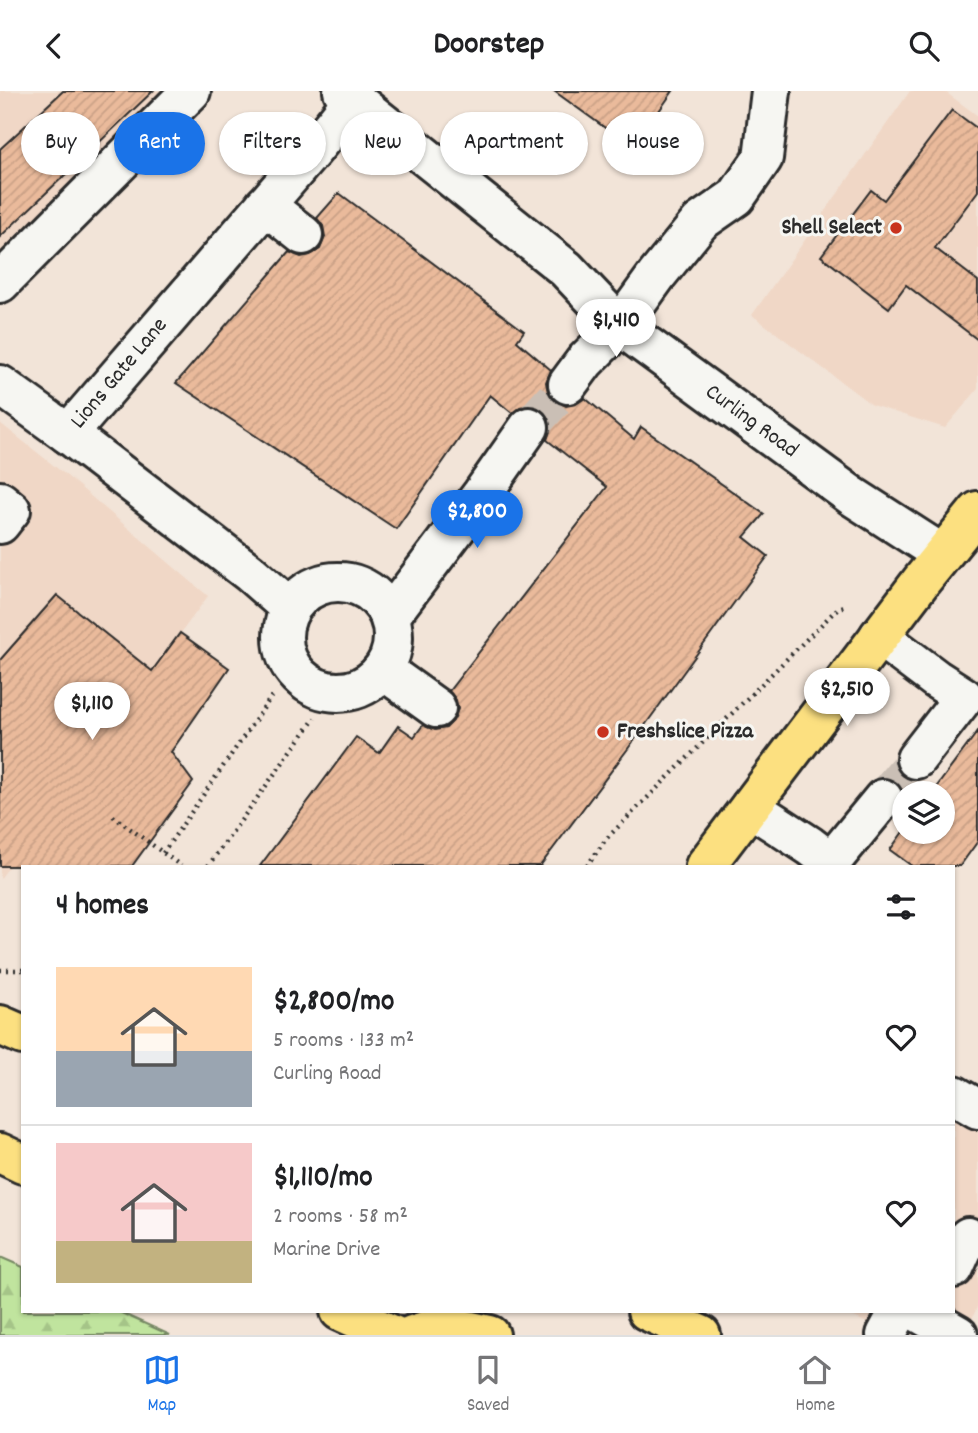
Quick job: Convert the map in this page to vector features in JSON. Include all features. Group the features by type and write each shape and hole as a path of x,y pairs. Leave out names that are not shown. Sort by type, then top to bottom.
{"main road":[{"path":"706,865 942,554 978,511"},
{"path":"0,1025 21,1034"},
{"path":"0,1153 21,1163"},
{"path":"344,1313 393,1335"},
{"path":"403,1335 413,1313"},
{"path":"652,1313 701,1335"},
{"path":"412,1335 443,1325 490,1335"}],"street":[{"path":"0,283 191,91"},
{"path":"568,384 585,361 620,326 700,222 736,197 763,158 771,91"},
{"name":"Curling Road","path":"348,95 566,269 620,326 852,496 942,554"},
{"name":"Lions Gate Lane","path":"290,608 250,573 68,434 312,151 348,95"},
{"path":"265,205 303,235"},
{"path":"0,385 68,434"},
{"path":"390,618 529,427"},
{"path":"0,501 11,510 0,524"},
{"path":"334,581 352,583 368,589 381,601 390,618 393,631 391,656 383,670 369,682 352,690 333,692 316,687 300,677 289,662 283,644 283,625 290,608 302,595 317,585 334,581"},
{"path":"879,636 964,698 916,759"},
{"path":"383,670 436,708"},
{"path":"750,807 831,862 883,799"},
{"path":"955,1096 978,1109"},
{"path":"886,1335 927,1317"}],"path":[{"path":"588,865 606,839 838,608 849,604"},
{"path":"163,853 274,693"},
{"path":"210,865 315,718"},
{"path":"113,816 180,865"},
{"path":"0,970 21,970"}],"shaded area":[{"path":"0,91 177,91 155,112 114,112 114,151 100,165 100,112 21,112 21,175 89,175 0,260"},
{"path":"910,91 944,91 978,116 978,389 945,428 872,405 752,315"},
{"path":"0,423 208,596 0,879"},
{"path":"955,1072 978,1088 978,1305 965,1335 893,1335 845,1313 955,1313"}],"green space":[{"path":"0,1257 21,1266 21,1313 121,1313 170,1335 0,1335"}],"building":[{"path":"63,91 153,91 131,112 114,112 114,128 100,142 100,112 40,112"},
{"path":"554,91 673,91 658,112 602,112 602,126 588,116 588,112 583,112"},
{"name":"Shell Select","path":"952,110 978,129 978,191 935,248 978,281 978,340 906,285 889,308 821,256 871,190 884,200"},
{"path":"21,130 21,175 65,175 0,237 0,149"},
{"path":"339,193 524,331 517,341 551,370 546,382 548,392 555,401 566,406 585,398 634,439 641,427 764,514 744,537 768,556 541,865 261,865 356,737 379,753 398,726 414,737 423,725 435,730 446,728 453,721 458,709 456,700 449,691 607,487 547,440 551,428 549,418 542,410 530,405 520,407 512,413 490,395 396,529 176,383 289,252 301,257 320,249 325,237 323,226 317,218"},
{"path":"57,595 152,671 180,633 229,668 171,752 193,782 133,865 0,866 0,660"},
{"path":"978,731 978,841 960,866 911,865 890,850 894,844 955,844 955,781 941,781"}],"tunnel":[{"path":"529,427 568,384"},
{"path":"883,799 916,759"}],"place":[{"name":"Shell Select","path":"896,228"},
{"name":"Freshslice Pizza","path":"603,732"}]}
